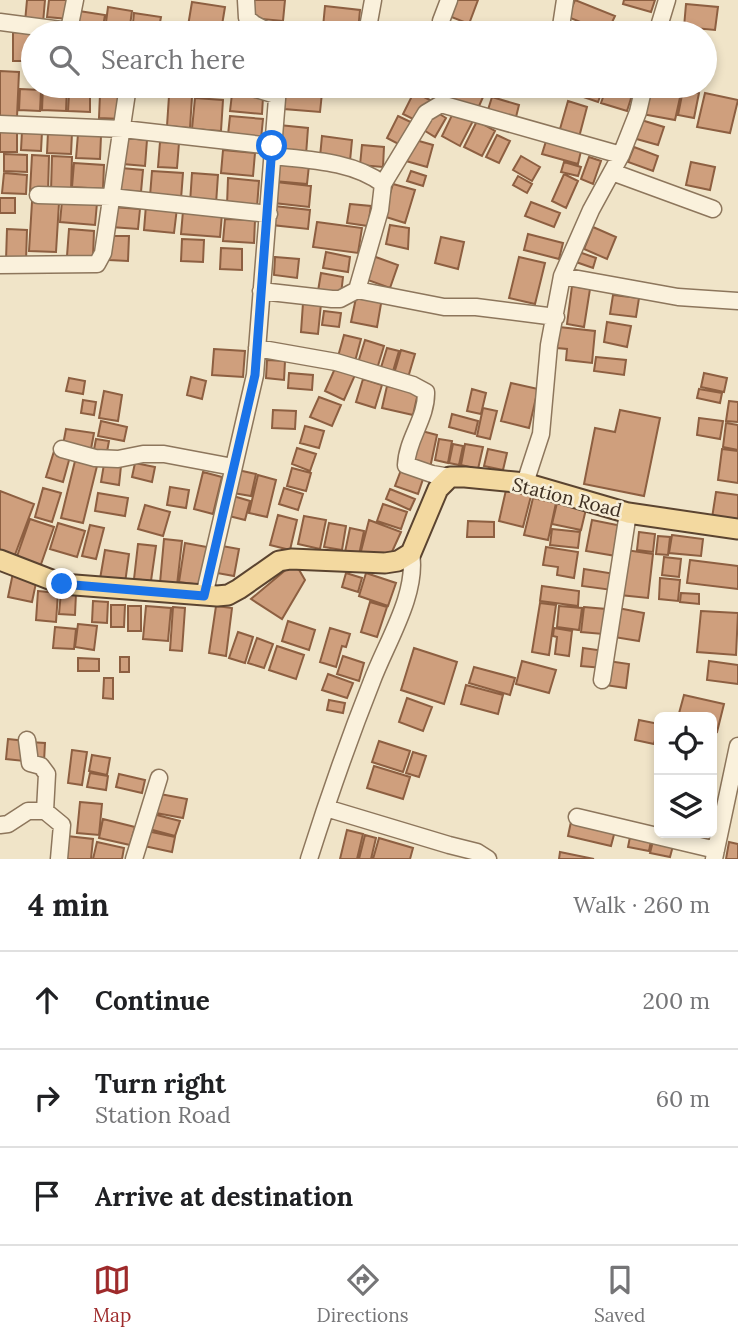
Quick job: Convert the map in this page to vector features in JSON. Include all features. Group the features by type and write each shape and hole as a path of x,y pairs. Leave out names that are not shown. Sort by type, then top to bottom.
{"main road":[{"name":"Station Road","path":"450,477 525,483 628,513 738,529"},
{"path":"0,560 62,584 204,596 228,595 279,561 398,561 411,553 438,489 450,477"}],"street":[{"path":"75,0 76,21"},
{"path":"246,0 247,18 250,21"},
{"path":"369,21 373,0"},
{"path":"441,21 449,0"},
{"path":"562,21 565,0"},
{"path":"661,21 667,0"},
{"path":"0,22 21,25"},
{"path":"0,265 97,264 103,253 127,98"},
{"path":"204,596 255,375 276,98"},
{"path":"525,483 541,434 550,345 562,276 591,210 621,155 640,98"},
{"path":"357,290 380,210 383,184 426,113 441,104 621,155"},
{"path":"0,124 123,129 272,151 355,169 370,174 383,184"},
{"path":"612,172 713,209"},
{"path":"37,195 111,197 269,214"},
{"path":"562,276 678,297 738,300"},
{"path":"261,291 340,299 357,290 444,307 476,307 556,317"},
{"path":"257,348 336,362 413,385 426,392 426,404 407,450 406,465 450,477"},
{"path":"62,449 95,458 118,460 143,454 164,454 233,467"},
{"path":"602,680 628,513"},
{"path":"309,859 371,682 408,592 413,569 411,553"},
{"path":"27,740 30,763 45,769 47,774 45,811"},
{"path":"577,817 715,854 738,746"},
{"path":"134,859 159,778"},
{"path":"326,808 477,852 488,859"},
{"path":"0,824 8,824 27,811 45,811 62,825 59,859"}],"building":[{"path":"27,0 45,0 43,21 25,21"},
{"path":"49,0 70,0 68,19 47,17"},
{"path":"253,0 285,0 283,21 251,18"},
{"path":"456,0 478,0 470,21 449,16"},
{"path":"575,0 615,16 613,21 578,21 568,17"},
{"path":"624,0 655,0 651,12 623,4"},
{"path":"192,2 225,7 223,21 189,21"},
{"path":"686,4 718,7 716,21 685,21"},
{"path":"325,6 360,10 359,21 324,21"},
{"path":"108,7 132,11 131,21 106,21"},
{"path":"79,11 105,15 104,21 77,21"},
{"path":"134,13 161,17 160,21 133,21"},
{"path":"13,32 21,32 21,61 13,61"},
{"path":"0,71 19,72 17,117 0,116"},
{"path":"20,89 21,98 41,98 40,111 19,110"},
{"path":"717,96 738,100 730,133 697,127 704,98 717,98"},
{"path":"42,98 67,98 66,111 42,110"},
{"path":"69,98 90,98 90,112 68,111"},
{"path":"100,98 124,98 122,119 99,118"},
{"path":"169,98 192,98 190,128 167,126"},
{"path":"195,98 223,100 221,131 192,129"},
{"path":"232,98 263,98 262,114 230,111"},
{"path":"285,98 321,98 320,112 284,109"},
{"path":"411,98 426,98 432,101 421,123 403,114"},
{"path":"450,98 483,98 476,113 448,103"},
{"path":"492,98 519,105 515,121 487,113"},
{"path":"603,98 631,98 627,111 601,103"},
{"path":"646,98 680,98 675,120 642,114"},
{"path":"681,98 698,98 694,118 678,115"},
{"path":"568,101 587,107 578,141 558,136"},
{"path":"433,110 446,118 435,137 422,129"},
{"path":"454,111 473,121 460,146 442,136"},
{"path":"230,116 263,119 261,139 228,135"},
{"path":"398,116 417,125 406,148 387,138"},
{"path":"638,119 664,127 658,145 633,138"},
{"path":"477,121 495,131 482,156 464,147"},
{"path":"279,125 308,128 306,155 277,153"},
{"path":"0,129 17,129 17,152 0,152"},
{"path":"22,131 42,132 41,151 21,150"},
{"path":"48,132 72,133 71,154 47,153"},
{"path":"78,134 101,136 100,159 76,158"},
{"path":"497,135 510,141 499,163 486,157"},
{"path":"322,136 352,140 350,161 320,157"},
{"path":"126,138 147,140 145,166 123,164"},
{"path":"412,139 433,145 427,167 406,161"},
{"path":"546,141 581,151 578,164 542,154"},
{"path":"160,142 179,143 177,168 158,167"},
{"path":"362,145 384,147 383,167 360,165"},
{"path":"634,147 658,156 653,171 628,162"},
{"path":"223,150 255,153 253,176 221,173"},
{"path":"4,154 27,155 27,172 4,171"},
{"path":"32,155 49,156 48,192 30,192"},
{"path":"52,156 72,157 71,191 51,191"},
{"path":"521,156 540,167 532,181 513,170"},
{"path":"589,157 601,161 593,184 581,179"},
{"path":"276,161 309,165 307,184 274,181"},
{"path":"564,162 581,167 578,176 561,172"},
{"path":"691,162 715,167 710,190 686,185"},
{"path":"74,163 104,165 103,189 72,187"},
{"path":"121,168 143,170 141,192 119,190"},
{"path":"152,171 183,173 181,199 150,196"},
{"path":"411,171 426,176 423,186 407,181"},
{"path":"4,173 27,175 26,194 2,193"},
{"path":"192,173 218,175 216,204 190,203"},
{"path":"564,174 578,181 566,208 552,201"},
{"path":"518,176 532,184 527,193 513,185"},
{"path":"228,178 259,181 257,207 227,205"},
{"path":"276,182 311,186 309,207 274,203"},
{"path":"393,184 415,190 405,223 383,216"},
{"path":"0,198 15,198 15,213 0,213"},
{"path":"62,201 97,203 95,225 60,222"},
{"path":"32,202 59,203 56,252 29,251"},
{"path":"531,202 560,213 554,227 525,216"},
{"path":"350,204 371,206 368,226 347,223"},
{"path":"146,205 177,208 174,233 144,230"},
{"path":"274,206 310,210 308,229 272,225"},
{"path":"112,207 140,209 138,229 111,227"},
{"path":"183,211 222,214 220,237 181,234"},
{"path":"225,219 255,220 254,243 223,241"},
{"path":"317,222 362,228 358,253 313,247"},
{"path":"390,225 409,228 408,249 386,244"},
{"path":"593,227 616,237 607,259 584,249"},
{"path":"7,229 27,230 26,261 6,260"},
{"path":"69,229 94,231 93,257 67,256"},
{"path":"528,234 563,243 559,259 524,250"},
{"path":"109,236 129,236 128,261 109,260"},
{"path":"441,237 464,242 458,269 435,263"},
{"path":"182,239 204,240 203,262 181,261"},
{"path":"221,248 242,249 242,270 220,269"},
{"path":"326,252 350,257 348,272 323,268"},
{"path":"579,252 596,258 593,268 576,262"},
{"path":"373,256 398,265 390,288 365,279"},
{"path":"275,257 299,259 297,278 274,275"},
{"path":"519,257 545,263 535,304 509,298"},
{"path":"321,273 343,277 341,294 318,291"},
{"path":"572,286 590,289 584,327 567,324"},
{"path":"357,293 382,298 377,327 351,322"},
{"path":"613,295 639,298 636,317 610,314"},
{"path":"303,303 321,304 318,334 301,332"},
{"path":"324,311 341,313 339,327 322,325"},
{"path":"607,322 631,326 627,347 604,342"},
{"path":"559,327 595,331 592,363 566,360 567,349 557,348"},
{"path":"344,335 361,339 354,365 337,360"},
{"path":"365,340 384,346 376,372 357,366"},
{"path":"387,348 399,351 391,378 379,374"},
{"path":"214,349 245,351 243,377 212,375"},
{"path":"401,350 415,354 407,381 393,377"},
{"path":"596,357 626,360 624,375 594,371"},
{"path":"267,360 285,361 284,380 266,378"},
{"path":"336,366 355,375 344,400 325,391"},
{"path":"289,373 313,375 312,390 288,388"},
{"path":"704,373 727,378 724,392 701,387"},
{"path":"191,377 206,381 202,399 187,395"},
{"path":"69,378 85,381 83,394 66,391"},
{"path":"363,379 382,385 375,408 356,402"},
{"path":"511,383 538,389 529,428 501,421"},
{"path":"387,386 418,393 413,415 382,408"},
{"path":"472,389 486,393 481,414 467,411"},
{"path":"699,389 722,393 720,403 697,398"},
{"path":"104,391 122,395 118,421 99,418"},
{"path":"319,397 341,405 332,426 310,417"},
{"path":"83,400 96,402 94,415 81,413"},
{"path":"729,401 738,402 738,422 726,421"},
{"path":"483,408 497,411 490,439 477,436"},
{"path":"273,410 296,411 295,429 272,428"},
{"path":"620,410 660,418 644,496 584,484 595,428 615,432"},
{"path":"452,414 478,421 475,434 449,427"},
{"path":"699,418 723,421 720,439 697,435"},
{"path":"101,421 127,427 124,441 98,436"},
{"path":"726,423 738,425 738,450 723,447"},
{"path":"305,426 324,431 319,448 300,443"},
{"path":"66,429 94,433 91,449 63,445"},
{"path":"418,430 437,435 430,468 410,464"},
{"path":"96,439 109,441 106,457 93,455"},
{"path":"439,439 452,441 448,463 435,460"},
{"path":"453,444 463,446 459,465 449,463"},
{"path":"465,444 483,447 478,469 461,465"},
{"path":"55,448 71,453 63,482 46,477"},
{"path":"297,448 316,454 310,471 292,464"},
{"path":"488,449 507,453 503,470 484,466"},
{"path":"722,449 738,451 738,483 718,480"},
{"path":"75,461 97,466 83,523 61,518"},
{"path":"135,463 155,467 152,482 132,477"},
{"path":"104,464 121,466 119,485 101,482"},
{"path":"292,468 311,473 306,491 287,486"},
{"path":"238,470 256,474 251,496 233,493"},
{"path":"401,470 423,479 418,494 395,486"},
{"path":"203,472 222,477 213,514 194,509"},
{"path":"258,475 276,480 267,517 249,513"},
{"path":"170,487 189,490 186,508 167,505"},
{"path":"43,488 61,493 52,522 35,517"},
{"path":"284,488 303,494 298,510 279,504"},
{"path":"390,489 415,499 410,510 386,499"},
{"path":"506,490 531,496 523,527 499,521"},
{"path":"0,491 34,504 13,560 0,555"},
{"path":"716,492 738,495 738,521 712,518"},
{"path":"98,493 128,498 125,516 95,511"},
{"path":"230,495 250,501 245,520 225,515"},
{"path":"533,498 556,503 548,540 524,535"},
{"path":"557,503 586,509 581,530 552,524"},
{"path":"383,504 407,512 401,529 377,521"},
{"path":"145,505 170,512 163,536 138,529"},
{"path":"278,515 297,520 290,550 270,545"},
{"path":"304,516 326,520 320,549 298,544"},
{"path":"30,519 54,527 39,570 15,562"},
{"path":"369,520 401,532 391,554 360,555"},
{"path":"592,520 622,526 616,556 586,551"},
{"path":"468,521 494,522 494,537 467,537"},
{"path":"58,523 85,531 77,557 50,549"},
{"path":"329,523 346,526 342,550 324,547"},
{"path":"90,525 104,528 96,559 82,556"},
{"path":"350,528 364,531 359,555 345,552"},
{"path":"552,529 580,532 578,548 550,545"},
{"path":"639,532 655,534 653,552 637,550"},
{"path":"672,535 703,539 701,556 669,553"},
{"path":"658,536 670,537 668,555 656,554"},
{"path":"164,539 182,541 177,585 160,583"},
{"path":"185,543 207,547 201,585 179,582"},
{"path":"138,544 156,546 151,581 134,579"},
{"path":"222,546 239,549 234,576 217,573"},
{"path":"546,547 578,552 574,578 557,575 558,567 543,565"},
{"path":"105,550 129,554 125,583 100,579"},
{"path":"626,550 653,554 648,598 620,595"},
{"path":"664,557 681,559 679,577 662,575"},
{"path":"690,560 738,566 738,589 687,583"},
{"path":"288,568 298,568 305,580 282,619 251,599"},
{"path":"584,569 615,574 612,590 582,586"},
{"path":"13,573 37,578 32,602 8,597"},
{"path":"346,573 362,578 358,592 342,587"},
{"path":"366,573 396,583 388,606 359,596"},
{"path":"660,578 680,580 678,601 659,599"},
{"path":"542,586 579,591 578,606 540,601"},
{"path":"38,591 58,593 56,622 36,620"},
{"path":"61,592 76,593 75,615 59,614"},
{"path":"681,593 699,594 699,604 680,602"},
{"path":"93,601 108,602 107,623 92,622"},
{"path":"370,602 387,607 377,637 361,632"},
{"path":"540,603 556,605 549,655 532,652"},
{"path":"111,605 125,605 124,627 111,627"},
{"path":"128,606 141,606 141,631 128,631"},
{"path":"146,606 171,608 168,641 143,639"},
{"path":"216,606 232,608 226,656 209,653"},
{"path":"559,606 582,608 579,630 557,627"},
{"path":"173,607 185,608 182,651 170,650"},
{"path":"584,607 606,609 603,634 581,632"},
{"path":"618,608 644,613 639,641 614,637"},
{"path":"701,611 738,613 736,655 697,652"},
{"path":"288,621 315,630 309,650 282,641"},
{"path":"78,624 97,626 94,650 75,647"},
{"path":"55,627 76,629 74,649 53,648"},
{"path":"330,628 350,634 346,647 342,646 336,667 320,662"},
{"path":"554,628 572,631 569,656 555,654 557,637 553,636"},
{"path":"238,632 253,637 245,663 229,658"},
{"path":"257,638 273,644 264,668 248,663"},
{"path":"277,646 304,655 296,679 269,670"},
{"path":"414,648 457,662 444,704 401,690"},
{"path":"583,648 605,651 603,668 581,666"},
{"path":"343,656 364,663 359,681 337,674"},
{"path":"120,657 129,657 129,672 120,672"},
{"path":"78,658 99,659 99,671 78,671"},
{"path":"522,661 556,670 549,693 516,684"},
{"path":"608,661 629,664 626,688 605,685"},
{"path":"709,661 738,665 738,684 707,680"},
{"path":"474,667 515,678 510,695 469,683"},
{"path":"328,674 353,683 347,698 322,690"},
{"path":"104,678 113,678 113,699 103,698"},
{"path":"466,685 503,695 498,714 461,704"},
{"path":"684,695 724,704 717,732 717,712 679,712"},
{"path":"407,698 432,707 423,731 399,722"},
{"path":"329,700 345,703 343,713 327,710"},
{"path":"639,720 654,723 654,744 635,740"},
{"path":"8,739 26,741 24,761 6,759"},
{"path":"379,741 410,751 403,772 372,762"},
{"path":"29,742 45,743 44,762 28,761"},
{"path":"72,750 87,752 82,785 68,783"},
{"path":"413,752 426,756 419,777 406,773"},
{"path":"92,755 110,758 107,775 89,771"},
{"path":"374,766 410,777 403,799 367,788"},
{"path":"90,773 108,776 106,790 87,787"},
{"path":"119,774 145,780 142,793 116,787"},
{"path":"160,794 187,799 183,818 156,813"},
{"path":"80,802 102,804 99,835 77,833"},
{"path":"153,814 180,821 175,836 149,829"},
{"path":"572,817 616,827 611,846 568,836"},
{"path":"103,819 135,827 130,845 99,838"},
{"path":"347,830 363,834 357,859 340,859"},
{"path":"147,831 175,837 172,852 144,846"},
{"path":"631,832 652,836 649,851 628,847"},
{"path":"365,835 376,838 371,859 359,859"},
{"path":"67,836 93,839 91,859 65,859"},
{"path":"654,837 674,842 670,857 650,853"},
{"path":"379,838 413,848 410,859 373,859"},
{"path":"678,838 710,838 708,846"},
{"path":"97,842 124,848 122,859 93,859"},
{"path":"729,842 738,844 738,859 726,859"},
{"path":"560,852 594,859 559,859"}],"route":[{"path":"62,584 204,596 255,375 272,146"}]}
